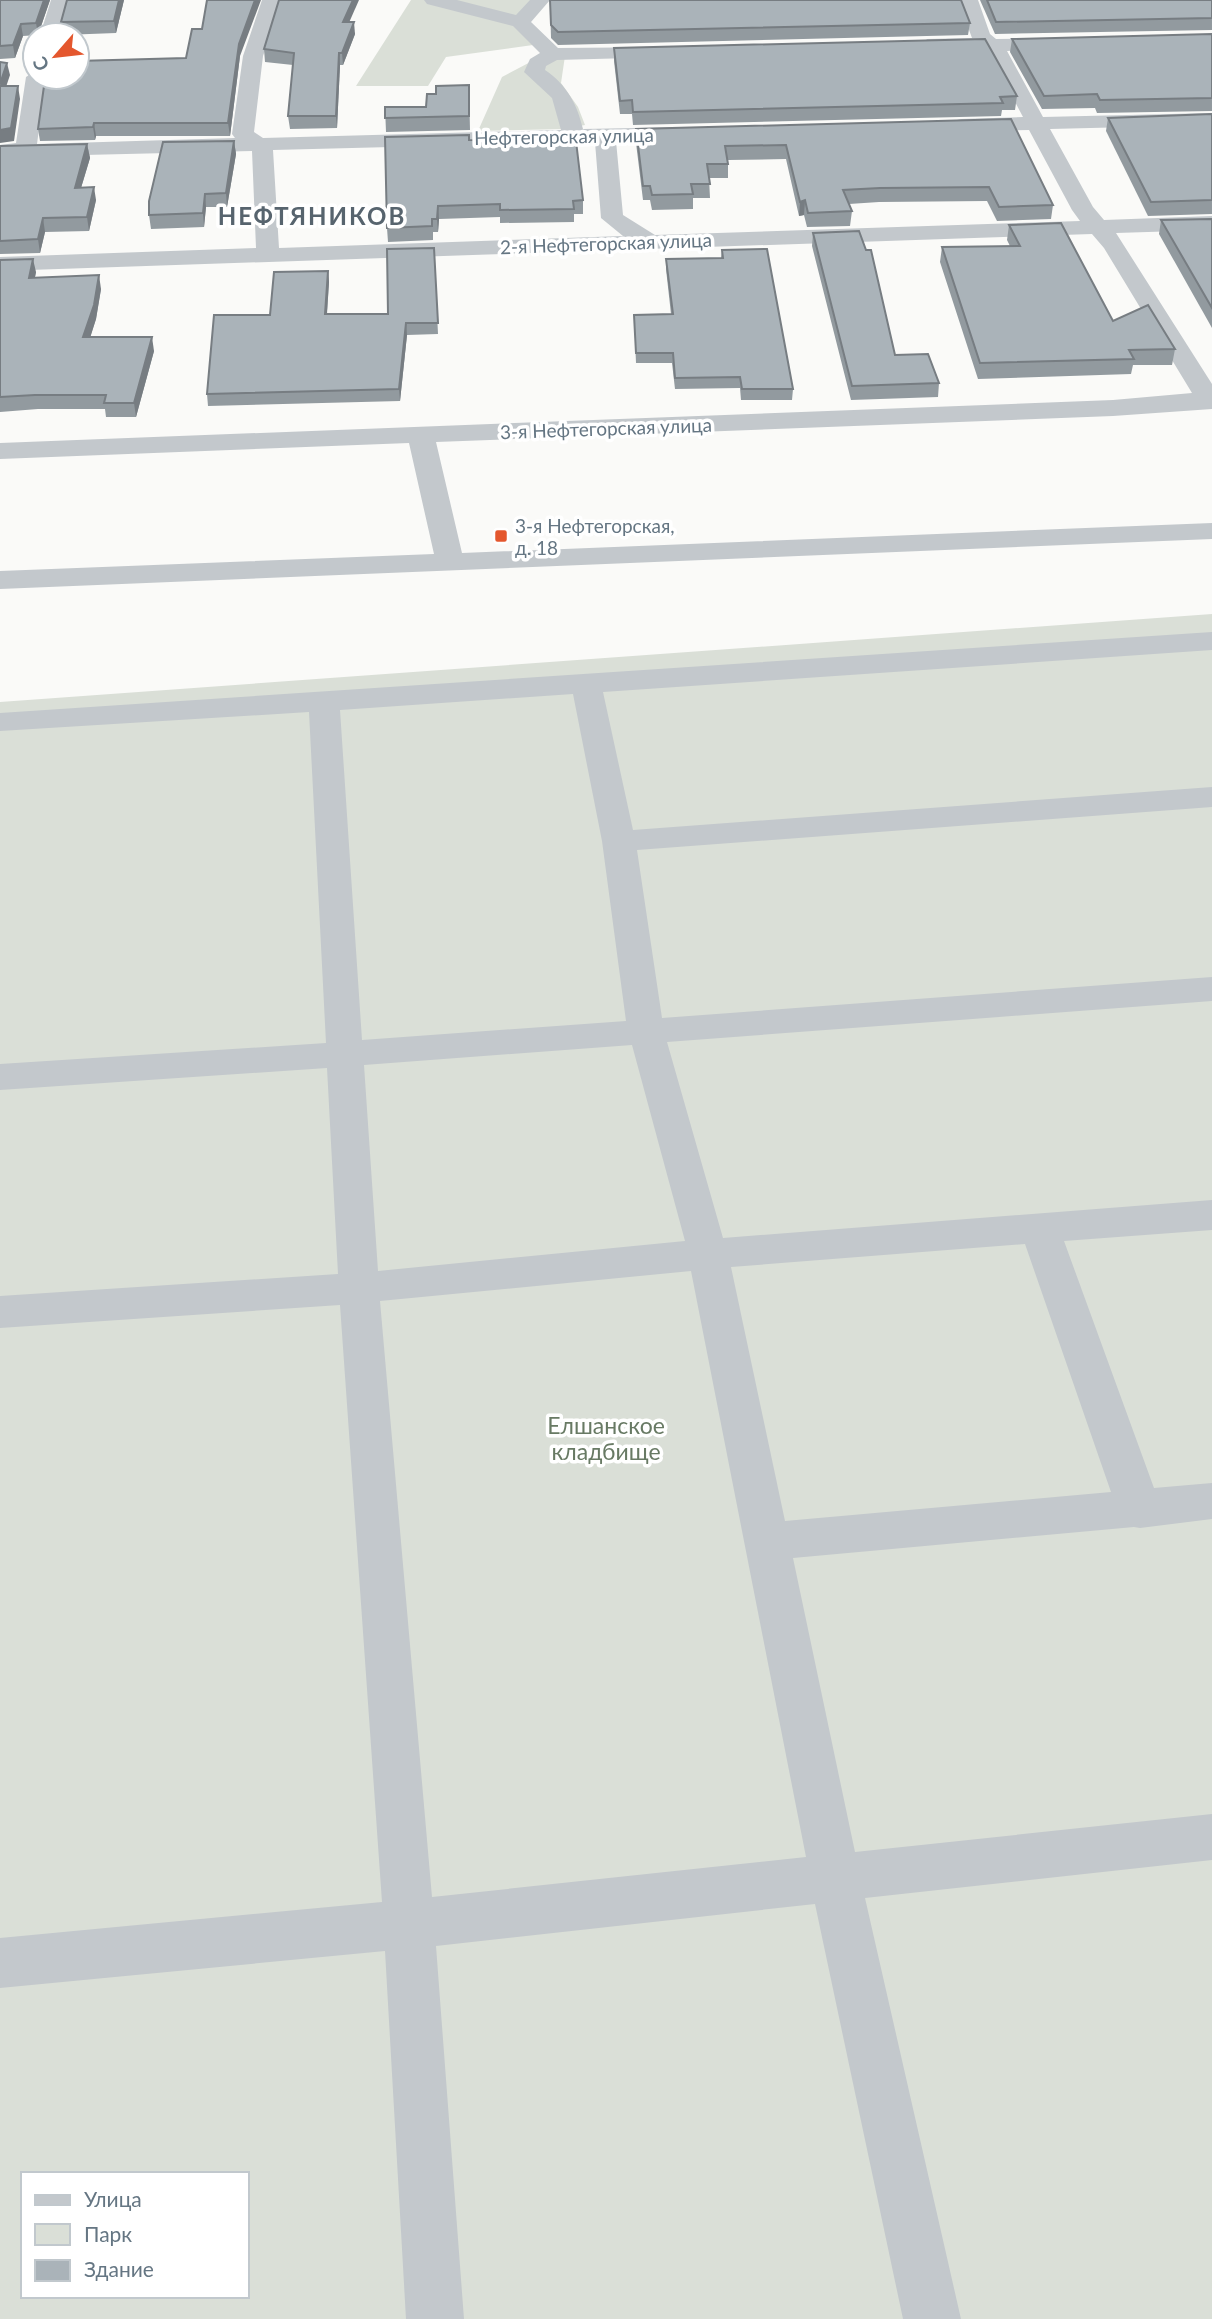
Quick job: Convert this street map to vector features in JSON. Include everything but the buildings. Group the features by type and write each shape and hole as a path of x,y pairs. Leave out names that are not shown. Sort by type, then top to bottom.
{"street":[{"path":"54,21 61,0"},
{"path":"268,255 264,153 258,144 243,134 253,56 272,0"},
{"path":"434,0 520,22 553,54"},
{"path":"520,22 540,0"},
{"path":"968,0 981,37 996,48 1083,210 1114,244 1211,399"},
{"path":"915,44 1086,41"},
{"path":"573,135 568,107 560,91 534,72 537,64 553,54 692,50"},
{"path":"23,150 27,143 30,91"},
{"path":"939,126 1212,119"},
{"name":"Нефтегорская улица","path":"0,150 703,133"},
{"path":"605,135 612,218 631,232 652,242"},
{"name":"2-я Нефтегорская улица","path":"0,264 1212,223"},
{"name":"3-я Нефтегорская улица","path":"0,451 1113,408 1211,399"},
{"path":"421,436 450,561"},
{"path":"0,580 1212,531"},
{"path":"0,722 1212,641"},
{"path":"586,683 619,841 646,1031 708,1254 835,1877 932,2319"},
{"path":"324,702 359,1288 409,1924 435,2319"},
{"path":"619,841 1212,797"},
{"path":"0,1077 346,1054 1212,989"},
{"path":"0,1312 359,1288 708,1254 1212,1215"},
{"path":"1039,1227 1140,1510"},
{"path":"766,1542 1140,1510 1212,1501"},
{"path":"0,1963 409,1924 1212,1837"}],"green space":[{"path":"411,0 534,0 516,16 533,45 446,57 428,86 356,86"},
{"path":"565,56 561,83 578,107 585,125 565,129 478,131 502,77 538,58"},
{"name":"Елшанское кладбище","path":"1212,614 1212,2319 0,2319 0,702"}],"place":[{"name":"3-я Нефтегорская, д. 18","path":"501,536"}],"district":[{"name":"НЕФТЯНИКОВ","path":"312,215"}]}
